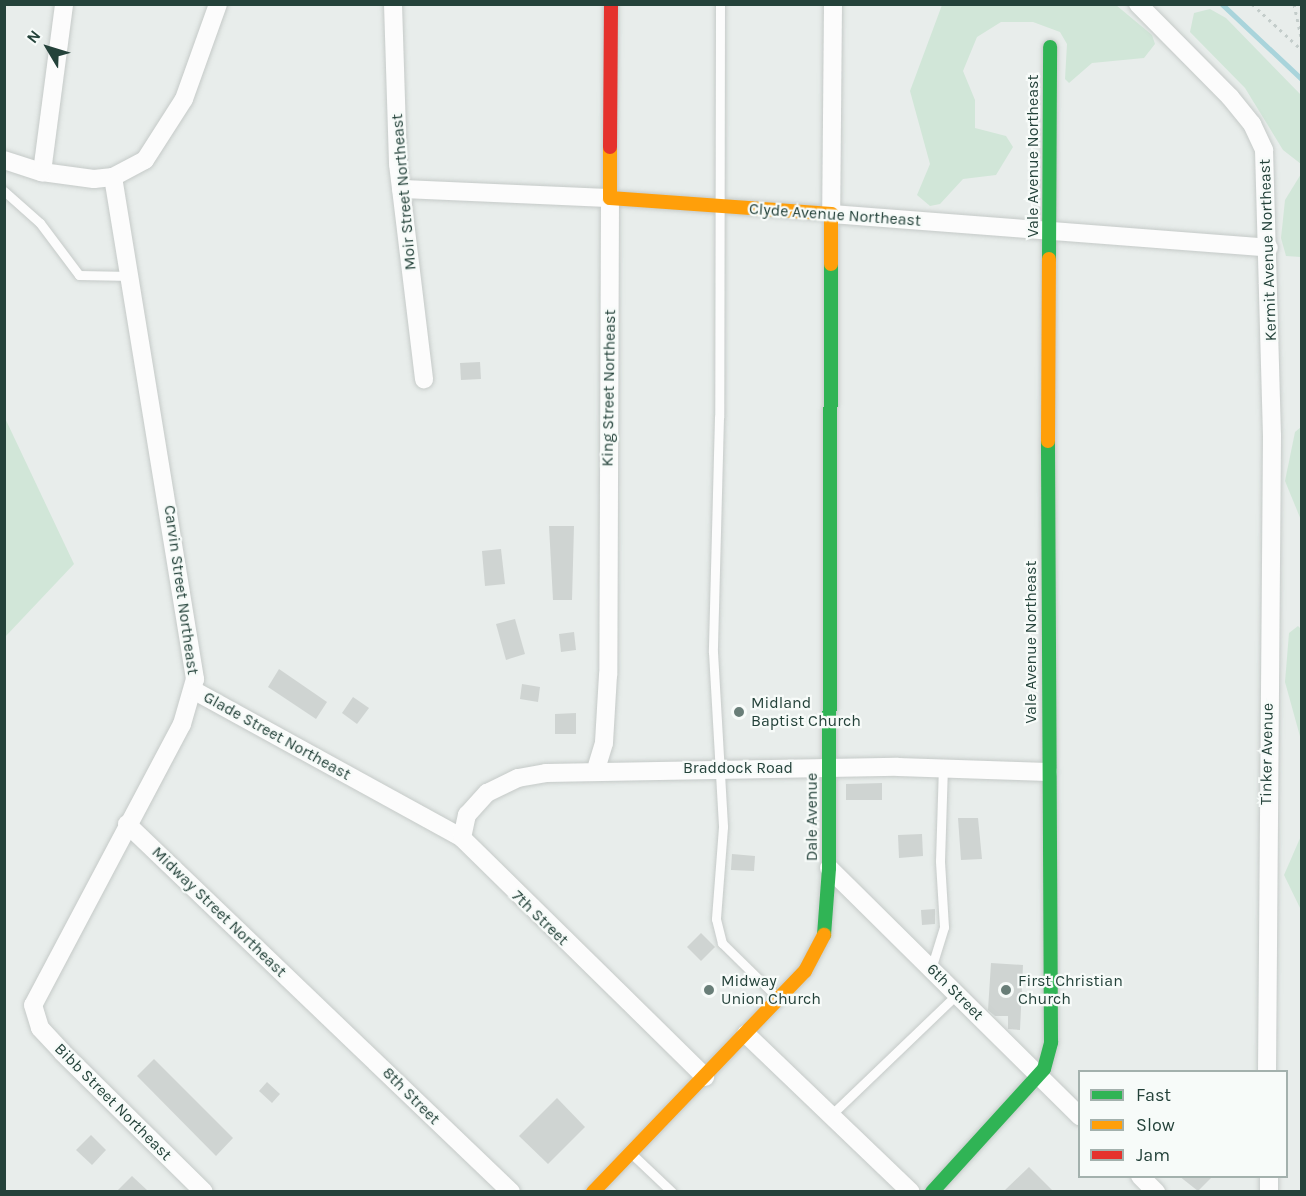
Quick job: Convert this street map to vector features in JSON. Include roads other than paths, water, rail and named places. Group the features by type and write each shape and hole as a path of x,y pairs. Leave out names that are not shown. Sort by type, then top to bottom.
{"street":[{"path":"42,172 64,4"},
{"path":"4,160 42,172 113,177 145,160 174,119 218,4"},
{"name":"Moir Street Northeast","path":"393,4 401,189 424,379"},
{"name":"King Street Northeast","path":"596,770 604,743 608,675 611,4"},
{"path":"831,214 833,4"},
{"name":"Kermit Avenue Northeast","path":"1138,4 1252,123 1264,150 1269,248 1272,436"},
{"name":"Vale Avenue Northeast","path":"932,1191 1039,1075 1051,1042 1048,772 1050,47"},
{"name":"Carvin Street Northeast","path":"33,1005 182,724 194,690 192,642 132,276 113,177"},
{"name":"Clyde Avenue Northeast","path":"401,189 610,198 1269,248"},
{"name":"Dale Avenue","path":"593,1191 780,1000 805,971 824,935 829,868 831,214"},
{"name":"Tinker Avenue","path":"1267,1070 1272,436"},
{"name":"Glade Street Northeast","path":"194,690 360,782"},
{"name":"Braddock Road","path":"462,838 467,815 476,802 503,783 546,773 579,774 596,770 720,768 943,768 1048,772"},
{"name":"7th Street","path":"360,782 462,838 705,1077"},
{"name":"Midway Street Northeast","path":"127,824 312,1000"},
{"name":"6th Street","path":"829,868 1078,1114"},
{"name":"8th Street","path":"312,1000 511,1191"},
{"name":"Bibb Street Northeast","path":"33,1005 40,1028 62,1052 204,1191"},
{"path":"746,1034 911,1191"},
{"path":"1142,1178 1156,1191"}],"lane":[{"path":"720,4 713,652 723,837 717,932 734,956 780,1000"},
{"path":"4,191 40,223 79,275 132,276"},
{"path":"931,969 944,927 940,861 943,768"},
{"path":"831,1115 957,994"},
{"path":"630,1153 672,1191"}],"waterway":[{"path":"1222,4 1302,79"}],"place":[{"name":"Midland Baptist Church","path":"739,712"},
{"name":"Midway Union Church","path":"709,990"},
{"name":"First Christian Church","path":"1006,990"}]}
